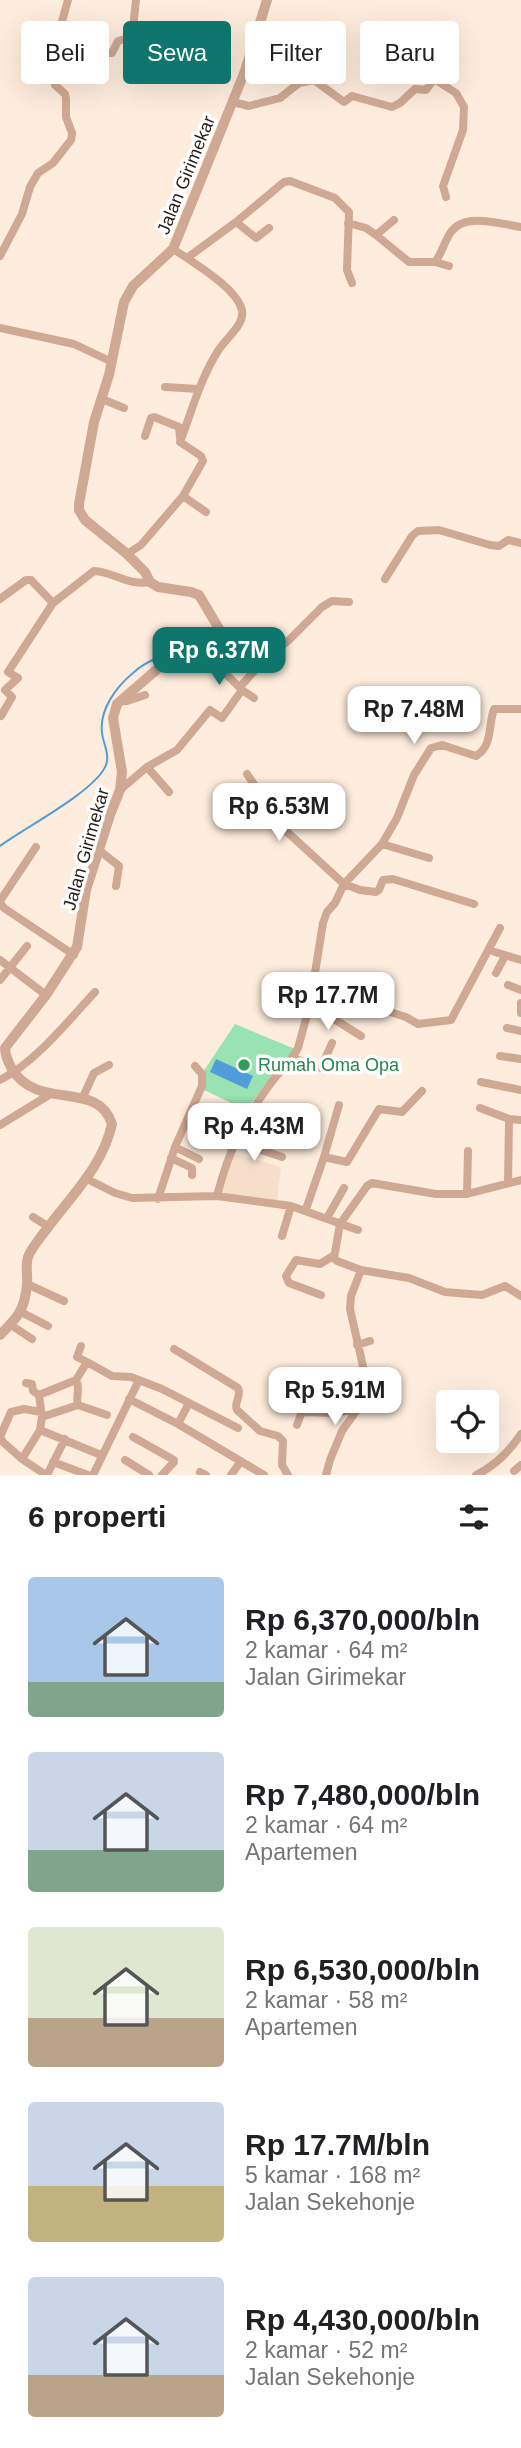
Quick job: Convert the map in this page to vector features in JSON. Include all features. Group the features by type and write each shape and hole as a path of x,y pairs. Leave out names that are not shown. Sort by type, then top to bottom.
{"street":[{"path":"62,21 68,0"},
{"path":"109,53 112,53 118,41 132,37 136,0"},
{"name":"Jalan Girimekar","path":"150,582 145,572 127,554 85,520 79,510 79,495 94,422 112,362 128,292 173,249 233,102 267,0"},
{"path":"233,102 249,106 280,97 299,83 314,80 344,102 352,96 392,107 415,89 426,90 434,79 456,93 464,107 463,130 443,186 446,197"},
{"path":"0,256 22,214 30,187 38,173 53,163 71,140 72,133 66,117 66,99 56,84"},
{"path":"187,258 287,181 335,198 349,212 347,270 352,283"},
{"path":"376,235 394,220"},
{"path":"236,222 256,238 269,228"},
{"path":"435,262 449,235 455,227 464,222 521,227"},
{"path":"348,223 366,228 410,262 435,262 449,267"},
{"path":"173,249 211,274 241,306 242,316 207,368 180,442"},
{"path":"0,328 74,344 112,362"},
{"path":"165,387 198,389"},
{"path":"102,399 124,408"},
{"path":"145,436 151,418 154,417 179,427 180,442"},
{"path":"127,554 141,545 183,496 203,461 201,456 180,442"},
{"path":"183,496 206,512"},
{"path":"384,579 418,531 439,530 490,545 499,546 508,540 521,543"},
{"path":"1,716 12,697 5,690 18,678 8,672 53,603 94,570 128,582 150,582 158,587 199,595 221,632 234,636 263,661"},
{"path":"0,599 26,580 31,580 53,603"},
{"path":"120,790 148,767 177,750 210,710 220,718 223,716 263,661 322,607 332,601 349,602"},
{"path":"120,701 162,665 203,651 213,644 221,632"},
{"path":"203,651 241,689 254,698"},
{"path":"120,701 145,695"},
{"name":"Jalan Girimekar","path":"14,1073 2,1049 47,995 74,955 79,942 86,890 120,790 122,772 113,718 120,701"},
{"path":"217,1196 226,1161 235,1141 270,1084 293,1058 310,1004 323,923 345,883 382,845 397,818 414,775 431,748 442,746 476,756 481,754 488,741 494,709 521,709"},
{"path":"148,767 169,792"},
{"path":"247,774 285,830 345,883 360,890 376,892 383,880 393,879 474,904"},
{"path":"92,817 107,825"},
{"path":"382,845 429,858"},
{"path":"36,846 0,902 4,908 74,955"},
{"path":"100,851 119,866 116,886"},
{"path":"74,883 86,890"},
{"path":"313,988 406,1017 418,1024 451,1020 500,928"},
{"path":"0,980 27,946"},
{"path":"495,952 521,960"},
{"path":"496,973 505,956"},
{"path":"0,960 47,995"},
{"path":"508,985 521,990"},
{"path":"0,1080 14,1073 95,992"},
{"path":"521,1003 521,1013"},
{"path":"310,1004 361,1036"},
{"path":"507,1028 521,1031"},
{"path":"293,1058 321,1068 332,1044"},
{"path":"500,1055 521,1059"},
{"path":"83,1097 94,1073 109,1065"},
{"path":"158,1199 175,1147 202,1086 202,1074 195,1066"},
{"path":"0,1335 12,1325 21,1312 29,1256 48,1227 87,1179 103,1150 110,1119 93,1101 83,1097 49,1095 24,1083 14,1073"},
{"path":"481,1082 521,1090"},
{"path":"324,1157 347,1162 379,1109 405,1111 422,1091"},
{"path":"0,1125 49,1095"},
{"path":"306,1209 339,1105"},
{"path":"480,1108 521,1121"},
{"path":"249,1116 309,1139"},
{"path":"508,1183 509,1119"},
{"path":"235,1141 282,1157"},
{"path":"175,1147 199,1159"},
{"path":"467,1194 468,1151"},
{"path":"171,1158 192,1168 192,1175"},
{"path":"87,1179 132,1198 217,1196 291,1206 306,1209 358,1230"},
{"path":"321,1295 289,1283 286,1276 296,1260 320,1264 333,1256 340,1224 372,1183 416,1192 467,1194 521,1180"},
{"path":"327,1219 344,1188"},
{"path":"282,1236 291,1206"},
{"path":"33,1217 48,1227"},
{"path":"333,1256 337,1261 360,1270 409,1278 445,1292 482,1295 505,1286 521,1296"},
{"path":"326,1475 339,1438 362,1404 358,1389 363,1366 350,1302 360,1270"},
{"path":"27,1284 64,1301"},
{"path":"21,1312 48,1326"},
{"path":"12,1325 33,1339"},
{"path":"357,1345 370,1341"},
{"path":"81,1346 77,1357 113,1376 139,1380 238,1428"},
{"path":"174,1349 238,1388 240,1394 235,1405 237,1410 260,1431 278,1436 283,1441 282,1465 288,1475"},
{"path":"38,1395 76,1380 87,1362"},
{"path":"343,1373 362,1374"},
{"path":"76,1380 79,1385 75,1398 78,1405"},
{"path":"54,1462 91,1475 139,1380"},
{"path":"22,1459 40,1430 42,1415 38,1395 34,1393 32,1384 26,1383"},
{"path":"129,1399 178,1424 264,1475"},
{"path":"178,1424 189,1403"},
{"path":"65,1439 47,1475 22,1459 0,1437 10,1412 24,1409 42,1415 78,1405 107,1415"},
{"path":"297,1425 302,1412 334,1412 360,1408"},
{"path":"40,1430 102,1455"},
{"path":"476,1475 486,1471 504,1456 521,1434"},
{"path":"134,1437 174,1460 163,1475"},
{"path":"125,1460 149,1475"},
{"path":"231,1475 241,1461"}],"shaded area":[{"path":"232,1153 281,1167 277,1202 222,1194 226,1165"}],"green space":[{"name":"Rumah Oma Opa","path":"235,1024 295,1049 246,1110 204,1090 203,1072"}],"water":[{"path":"216,1059 253,1076 247,1089 210,1072"}],"waterway":[{"path":"0,846 74,797 100,775 107,761 102,733 103,716 115,692 127,679 147,663 192,650 214,635"}],"place":[{"name":"Rumah Oma Opa","path":"244,1065"}]}
